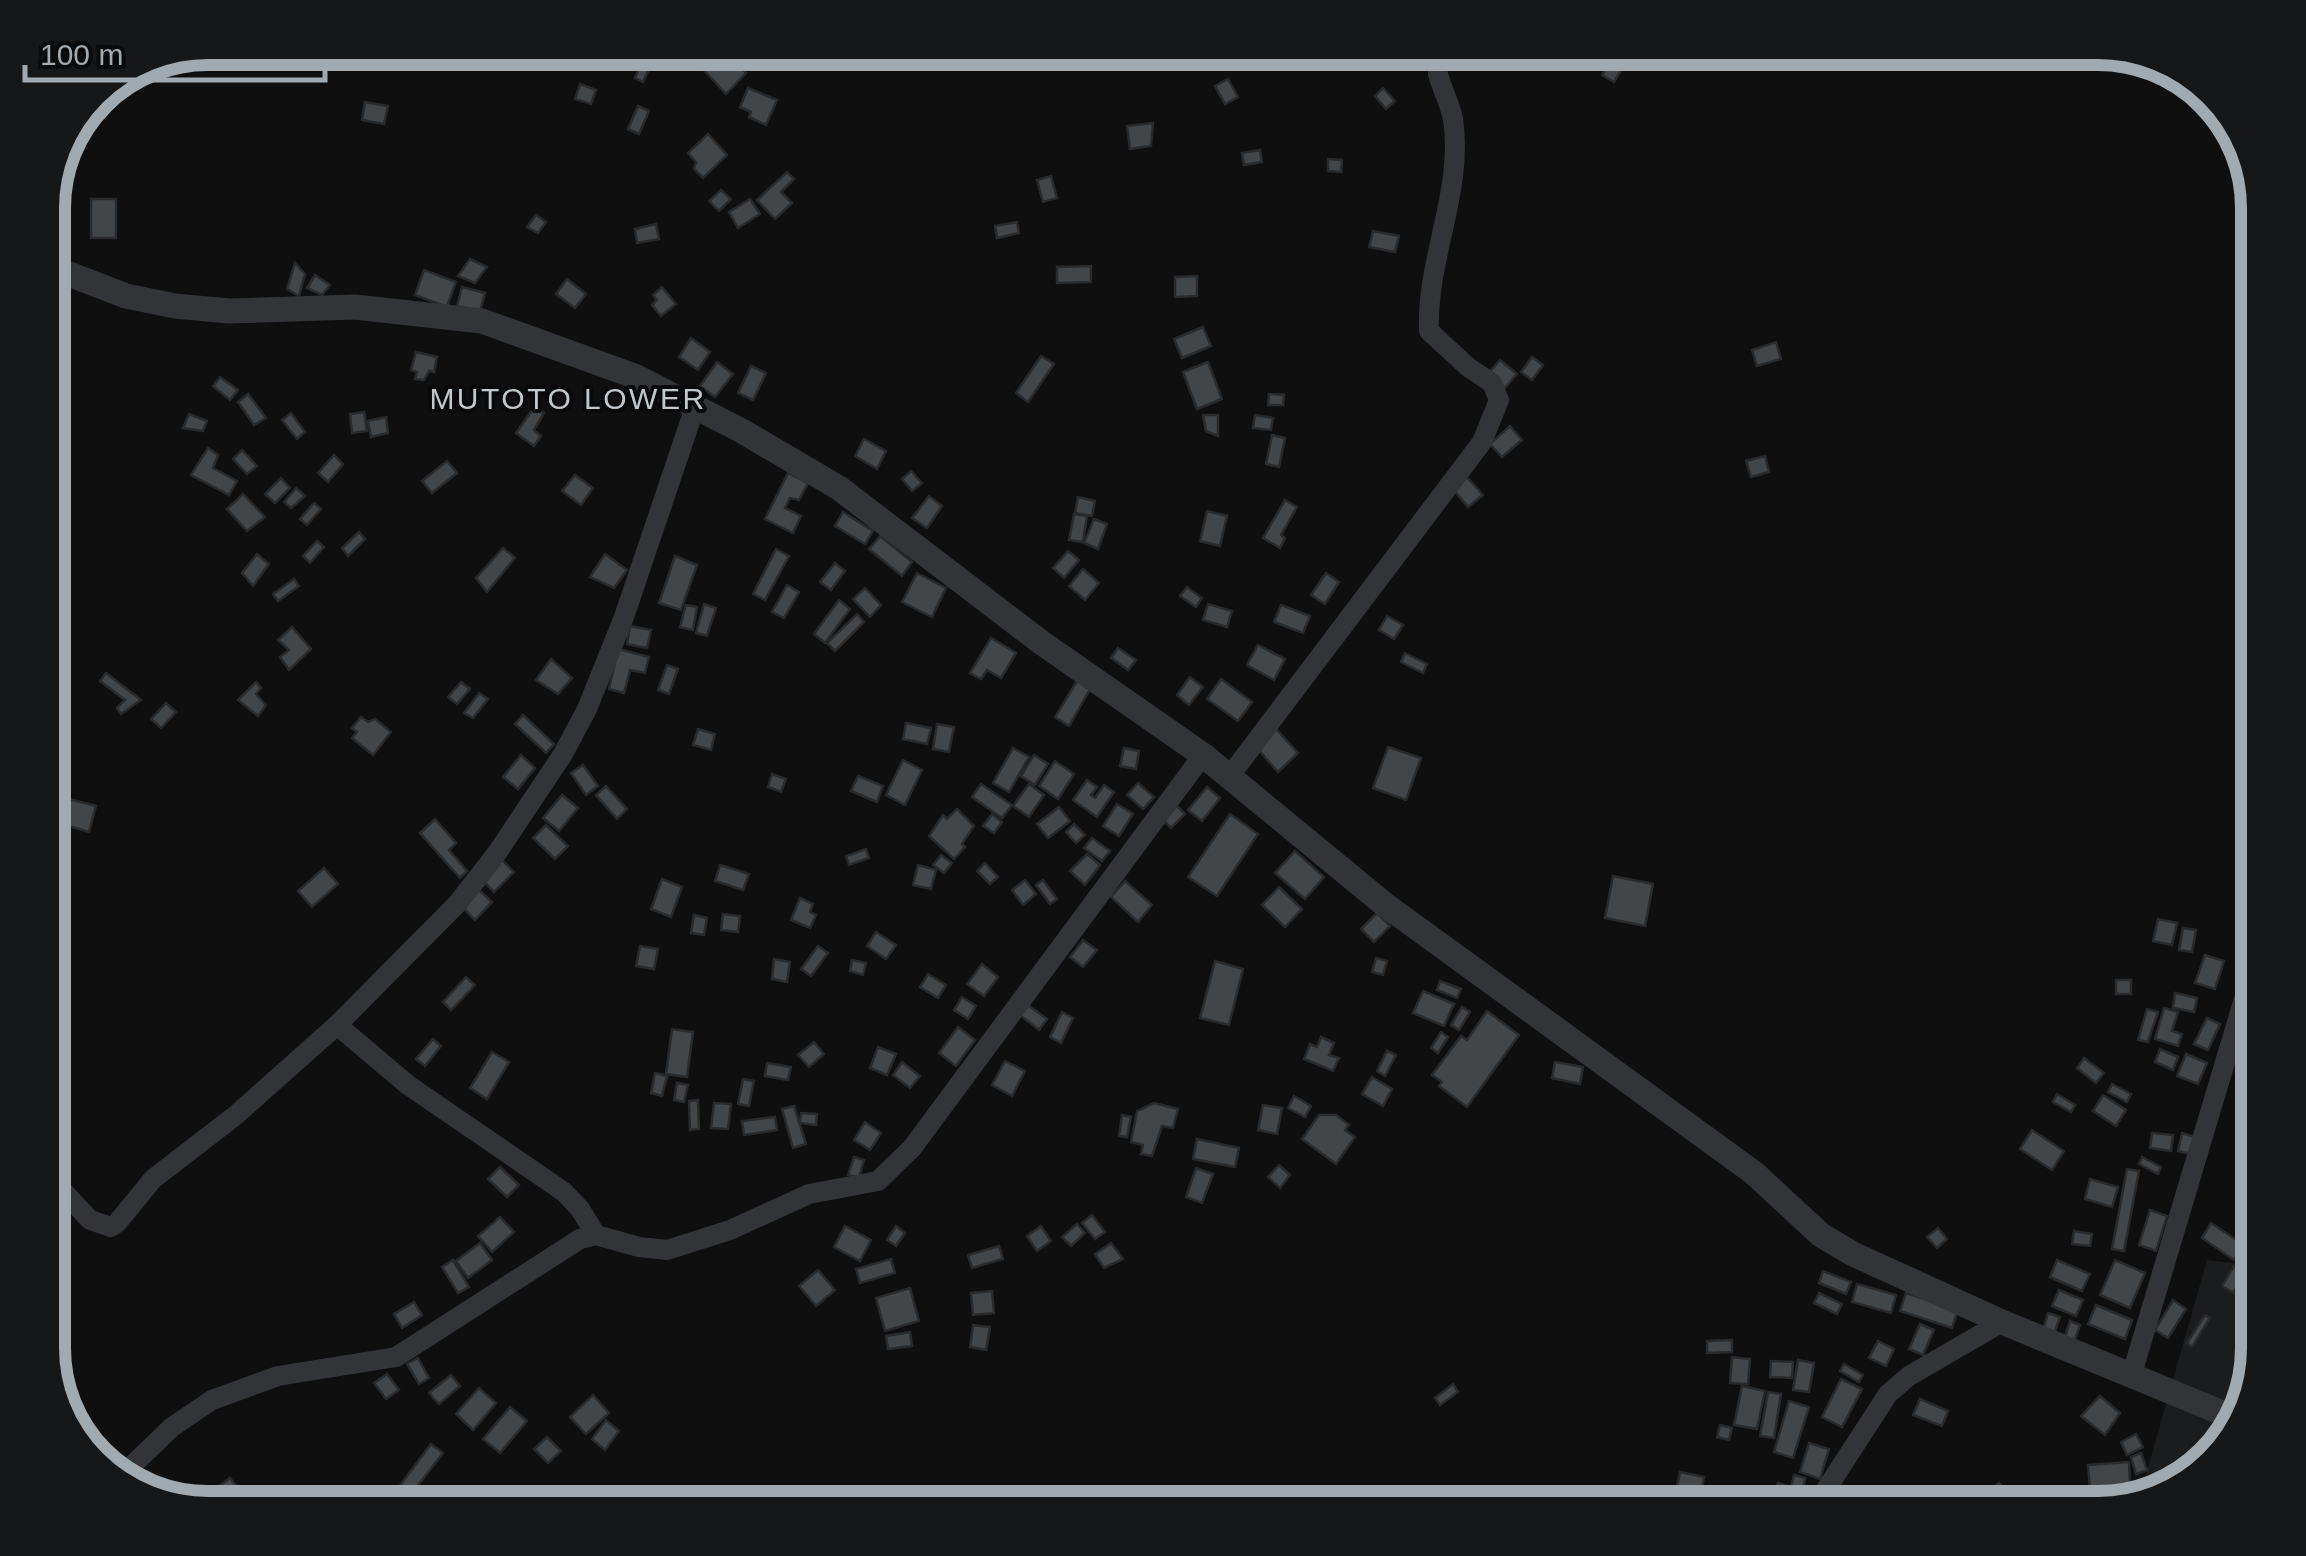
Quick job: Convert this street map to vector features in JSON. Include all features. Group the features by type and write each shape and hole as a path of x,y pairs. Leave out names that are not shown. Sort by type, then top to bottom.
{"street":[{"path":"1230,777 1482,442 1499,400 1492,383 1429,331 1432,275 1453,171 1453,119 1438,74"},
{"path":"65,273 126,296 175,306 229,312 355,307 482,320 637,377 695,407 839,488 1042,643 1202,755 1384,904 1754,1173 1821,1235 1852,1254 2002,1322 2224,1414"},
{"path":"65,1193 90,1220 111,1227 144,1187 236,1116 337,1025 458,902 497,853 576,732 624,616 695,407"},
{"path":"130,1468 172,1428 212,1400 278,1376 396,1357 560,1250 596,1235 667,1250 730,1230 809,1194 878,1181 912,1148 1202,755"},
{"path":"2131,1377 2241,1009"},
{"path":"337,1025 408,1084 555,1185 580,1209 596,1235"},
{"path":"1825,1491 1888,1394 1910,1376 2002,1322"}],"shaded area":[{"path":"2207,1260 2241,1264 2240,1367 2226,1411 2217,1428 2192,1456 2144,1483"}],"building":[{"path":"640,65 651,65 643,82 635,78"},
{"path":"707,65 739,65 746,73 726,94 703,69"},
{"path":"1608,65 1624,65 1614,82 1602,75"},
{"path":"1228,79 1238,97 1225,104 1215,86"},
{"path":"580,84 596,90 591,104 575,99"},
{"path":"748,88 777,100 766,125 749,117 751,112 740,107"},
{"path":"1383,88 1395,101 1386,109 1375,96"},
{"path":"365,102 388,106 384,124 362,120"},
{"path":"638,106 649,111 639,134 628,129"},
{"path":"1153,123 1151,146 1130,149 1127,126"},
{"path":"708,134 727,155 703,178 694,169 696,162 688,153"},
{"path":"1260,150 1262,162 1244,165 1242,153"},
{"path":"1328,159 1342,160 1341,172 1328,171"},
{"path":"787,172 794,179 781,192 792,203 775,219 757,200"},
{"path":"1051,176 1057,198 1043,202 1037,180"},
{"path":"721,190 731,199 719,211 709,201"},
{"path":"91,199 116,199 116,238 91,238"},
{"path":"750,199 760,214 738,228 729,212"},
{"path":"536,215 546,222 538,233 527,227"},
{"path":"1017,222 1019,233 997,238 995,226"},
{"path":"656,224 659,239 637,243 635,229"},
{"path":"1373,231 1399,236 1395,252 1369,247"},
{"path":"470,259 487,267 475,283 458,276"},
{"path":"295,263 305,274 299,296 287,289"},
{"path":"1091,266 1091,282 1057,283 1057,267"},
{"path":"424,270 456,282 447,307 415,295"},
{"path":"315,275 330,285 322,295 307,288"},
{"path":"1197,276 1197,296 1175,297 1175,277"},
{"path":"567,279 586,294 575,308 556,294"},
{"path":"462,287 485,293 480,312 457,306"},
{"path":"662,287 676,304 661,316 652,305 657,300 653,295"},
{"path":"1203,327 1211,346 1182,358 1174,339"},
{"path":"691,338 710,352 698,370 679,357"},
{"path":"1776,342 1781,359 1757,366 1752,350"},
{"path":"416,352 437,357 434,372 429,371 424,380 415,379 417,372 411,370"},
{"path":"1041,356 1054,364 1028,402 1016,393"},
{"path":"1532,357 1543,365 1532,380 1521,372"},
{"path":"1500,360 1517,374 1504,389 1488,374"},
{"path":"717,362 733,374 715,397 700,386"},
{"path":"1208,362 1222,399 1197,409 1183,372"},
{"path":"751,366 766,373 753,400 738,393"},
{"path":"220,377 238,390 230,400 213,386"},
{"path":"248,394 266,418 254,425 238,402"},
{"path":"1269,394 1284,395 1283,405 1268,405"},
{"path":"535,406 544,413 534,430 541,436 534,446 516,433"},
{"path":"364,412 367,431 352,433 350,414"},
{"path":"291,413 305,432 297,439 282,420"},
{"path":"189,414 207,421 203,431 183,428"},
{"path":"1203,415 1218,415 1218,436 1206,431"},
{"path":"1255,415 1273,418 1271,430 1253,428"},
{"path":"386,417 388,433 371,437 368,421"},
{"path":"1510,426 1522,440 1502,457 1490,444"},
{"path":"1272,435 1285,438 1279,467 1266,464"},
{"path":"864,439 886,451 877,469 855,456"},
{"path":"208,448 218,455 213,468 237,481 229,495 191,475"},
{"path":"242,450 257,466 247,474 233,459"},
{"path":"334,455 343,464 328,482 318,473"},
{"path":"1765,456 1769,472 1751,477 1746,461"},
{"path":"447,461 457,473 432,493 422,481"},
{"path":"911,471 922,483 912,491 902,479"},
{"path":"788,473 808,483 799,500 790,498 785,508 801,516 793,533 765,519"},
{"path":"575,475 593,488 581,505 562,491"},
{"path":"1466,476 1483,495 1468,507 1452,488"},
{"path":"281,478 290,488 275,503 265,494"},
{"path":"296,488 305,496 291,508 284,502"},
{"path":"243,494 265,517 247,531 227,509"},
{"path":"929,496 942,506 927,528 912,518"},
{"path":"1078,497 1095,501 1092,516 1075,513"},
{"path":"1285,500 1297,507 1281,535 1285,538 1280,548 1263,538"},
{"path":"314,503 321,509 307,525 300,519"},
{"path":"1207,511 1227,516 1220,546 1200,541"},
{"path":"843,512 873,531 865,544 835,526"},
{"path":"1074,514 1087,516 1083,542 1069,540"},
{"path":"1094,519 1107,524 1098,549 1084,543"},
{"path":"359,532 365,539 348,556 342,548"},
{"path":"880,536 912,562 902,576 869,549"},
{"path":"317,541 324,547 310,563 303,556"},
{"path":"503,548 515,558 487,592 476,578"},
{"path":"776,549 789,556 765,600 753,594"},
{"path":"1068,551 1079,560 1064,578 1053,568"},
{"path":"257,554 269,564 253,586 242,573"},
{"path":"605,554 627,570 614,588 590,577"},
{"path":"675,556 697,565 681,610 659,603"},
{"path":"835,563 845,571 831,590 820,582"},
{"path":"1083,569 1099,583 1085,600 1069,586"},
{"path":"917,573 946,588 932,617 902,602"},
{"path":"1326,573 1339,582 1325,604 1311,595"},
{"path":"294,579 299,586 278,601 273,594"},
{"path":"787,585 799,592 784,618 772,612"},
{"path":"1187,587 1202,598 1196,607 1180,596"},
{"path":"865,588 881,605 870,617 853,599"},
{"path":"839,600 850,609 825,643 814,634"},
{"path":"704,604 716,608 707,636 696,633"},
{"path":"1208,604 1232,611 1227,627 1203,620"},
{"path":"686,605 697,607 693,630 680,627"},
{"path":"1281,605 1310,616 1303,633 1274,622"},
{"path":"857,614 864,622 835,651 827,643"},
{"path":"1387,616 1403,625 1394,639 1379,630"},
{"path":"630,626 651,630 647,648 627,644"},
{"path":"292,627 311,649 289,670 280,657 289,650 278,640"},
{"path":"991,638 1016,653 1001,678 987,670 981,679 970,673"},
{"path":"1258,645 1285,659 1274,680 1247,665"},
{"path":"1118,648 1136,660 1128,670 1111,658"},
{"path":"618,649 649,657 645,673 630,670 624,693 609,689"},
{"path":"1405,653 1427,664 1423,673 1401,662"},
{"path":"551,659 572,678 558,694 536,680"},
{"path":"667,665 678,669 669,694 658,690"},
{"path":"106,673 141,700 121,714 117,708 125,700 100,681"},
{"path":"1080,676 1093,684 1069,726 1055,717"},
{"path":"1190,677 1203,687 1189,705 1177,695"},
{"path":"1221,679 1252,702 1238,721 1207,699"},
{"path":"256,682 261,688 256,694 266,705 258,716 238,700"},
{"path":"461,682 470,689 457,704 448,697"},
{"path":"479,693 488,699 473,718 464,713"},
{"path":"166,703 176,712 161,728 151,719"},
{"path":"523,715 554,744 546,753 515,724"},
{"path":"361,717 368,722 375,719 391,732 373,755 352,738 357,732 352,728"},
{"path":"906,723 931,728 927,744 903,739"},
{"path":"937,724 954,727 949,752 933,749"},
{"path":"698,729 715,734 711,750 693,745"},
{"path":"1276,729 1298,753 1278,772 1256,747"},
{"path":"1388,747 1421,758 1406,800 1373,788"},
{"path":"1013,748 1029,757 1009,792 993,783"},
{"path":"1124,748 1139,751 1136,769 1120,766"},
{"path":"521,755 535,768 518,789 503,777"},
{"path":"1034,755 1048,764 1035,785 1021,776"},
{"path":"903,760 922,770 905,805 886,795"},
{"path":"1055,761 1074,774 1058,799 1039,786"},
{"path":"583,765 598,786 586,795 571,773"},
{"path":"772,774 786,779 781,792 768,787"},
{"path":"858,776 883,786 877,802 851,791"},
{"path":"1087,780 1097,787 1091,795 1095,798 1104,785 1114,792 1097,817 1073,800"},
{"path":"1138,783 1154,797 1143,809 1127,795"},
{"path":"981,784 1012,805 1002,818 972,797"},
{"path":"1029,784 1044,795 1029,817 1013,806"},
{"path":"606,786 627,809 617,819 596,795"},
{"path":"1207,787 1220,798 1202,821 1188,810"},
{"path":"562,795 578,808 559,831 543,818"},
{"path":"69,799 96,806 89,832 65,825"},
{"path":"1117,804 1133,814 1119,836 1103,826"},
{"path":"1177,806 1185,814 1171,828 1163,820"},
{"path":"1059,807 1070,821 1048,838 1037,824"},
{"path":"957,809 974,826 962,844 965,847 954,859 929,836 943,815 947,819"},
{"path":"992,814 1002,822 994,833 983,826"},
{"path":"1230,814 1258,834 1217,896 1188,877"},
{"path":"435,819 456,843 449,850 467,871 460,878 420,833"},
{"path":"1074,824 1085,835 1076,843 1066,832"},
{"path":"546,825 568,846 555,859 533,838"},
{"path":"1092,838 1110,851 1102,861 1084,848"},
{"path":"866,849 869,858 849,865 846,856"},
{"path":"1295,851 1324,877 1305,899 1275,873"},
{"path":"1087,854 1100,865 1085,885 1070,871"},
{"path":"941,855 952,863 944,873 933,865"},
{"path":"502,860 514,872 494,892 483,881"},
{"path":"985,863 998,877 990,884 977,871"},
{"path":"720,865 749,874 743,890 715,881"},
{"path":"918,865 936,870 931,889 913,885"},
{"path":"324,868 338,884 312,907 298,891"},
{"path":"1613,876 1653,884 1645,926 1605,918"},
{"path":"662,879 682,887 671,917 651,909"},
{"path":"1025,880 1036,894 1023,905 1012,890"},
{"path":"1043,880 1057,899 1050,904 1036,885"},
{"path":"1125,881 1152,905 1138,922 1111,897"},
{"path":"1279,887 1302,909 1285,927 1262,905"},
{"path":"479,890 492,902 475,920 462,907"},
{"path":"800,898 813,904 810,912 816,915 810,928 791,920"},
{"path":"1377,913 1390,926 1374,942 1361,929"},
{"path":"723,914 740,916 738,932 721,930"},
{"path":"694,915 707,918 704,935 691,933"},
{"path":"2158,919 2177,923 2172,945 2153,941"},
{"path":"2183,928 2196,930 2192,952 2179,950"},
{"path":"876,932 896,945 886,959 867,946"},
{"path":"1083,940 1097,950 1083,967 1070,957"},
{"path":"640,946 658,949 654,969 636,966"},
{"path":"818,946 828,953 811,976 801,969"},
{"path":"2205,955 2224,961 2215,989 2195,983"},
{"path":"1376,958 1387,961 1383,975 1372,972"},
{"path":"774,959 790,962 787,982 772,979"},
{"path":"852,960 866,963 863,975 850,971"},
{"path":"1215,961 1243,969 1229,1025 1200,1018"},
{"path":"982,964 998,977 984,996 967,984"},
{"path":"928,974 946,985 938,998 920,987"},
{"path":"466,977 475,985 451,1010 443,1002"},
{"path":"2116,980 2131,980 2131,994 2116,994"},
{"path":"1440,981 1461,989 1457,998 1437,990"},
{"path":"1423,991 1454,1004 1444,1026 1413,1013"},
{"path":"2175,993 2197,998 2194,1012 2173,1008"},
{"path":"962,997 976,1006 968,1019 954,1010"},
{"path":"1028,1005 1047,1019 1039,1030 1020,1015"},
{"path":"1462,1007 1470,1012 1459,1030 1451,1025"},
{"path":"2164,1008 2178,1012 2172,1031 2182,1034 2178,1046 2155,1039"},
{"path":"2147,1009 2158,1012 2148,1042 2138,1040"},
{"path":"1487,1011 1519,1035 1467,1107 1439,1086 1442,1082 1432,1075 1461,1036 1467,1040"},
{"path":"1062,1012 1073,1018 1061,1043 1050,1037"},
{"path":"2207,1018 2220,1024 2208,1050 2194,1044"},
{"path":"958,1027 975,1040 956,1066 939,1053"},
{"path":"672,1029 693,1032 687,1077 666,1074"},
{"path":"1441,1032 1448,1037 1438,1053 1431,1048"},
{"path":"1321,1037 1334,1043 1329,1055 1339,1058 1333,1071 1304,1059 1310,1044 1317,1047"},
{"path":"433,1039 441,1046 425,1066 416,1059"},
{"path":"814,1042 824,1054 809,1067 798,1055"},
{"path":"878,1047 896,1054 887,1075 870,1068"},
{"path":"2160,1049 2178,1057 2173,1070 2155,1062"},
{"path":"1387,1051 1396,1055 1385,1076 1377,1071"},
{"path":"492,1052 509,1062 487,1099 470,1088"},
{"path":"2186,1054 2207,1063 2198,1084 2177,1076"},
{"path":"2084,1058 2104,1073 2096,1083 2077,1068"},
{"path":"1005,1061 1025,1071 1012,1096 992,1085"},
{"path":"902,1062 920,1076 910,1088 893,1075"},
{"path":"1555,1062 1583,1067 1580,1084 1552,1078"},
{"path":"767,1063 791,1067 788,1080 765,1076"},
{"path":"655,1073 667,1076 662,1096 651,1093"},
{"path":"1372,1077 1392,1089 1383,1106 1362,1094"},
{"path":"743,1079 754,1081 749,1106 738,1104"},
{"path":"677,1083 688,1085 684,1102 674,1100"},
{"path":"2112,1084 2131,1094 2127,1102 2108,1092"},
{"path":"2057,1094 2075,1105 2071,1112 2053,1102"},
{"path":"2103,1095 2126,1110 2116,1126 2093,1111"},
{"path":"1294,1096 1311,1106 1305,1117 1288,1108"},
{"path":"698,1100 699,1129 690,1130 689,1101"},
{"path":"714,1103 731,1104 728,1129 711,1128"},
{"path":"1154,1103 1178,1109 1173,1128 1162,1126 1152,1156 1141,1154 1143,1145 1131,1142 1137,1111"},
{"path":"1263,1105 1282,1108 1277,1134 1258,1130"},
{"path":"794,1106 806,1144 793,1148 782,1109"},
{"path":"801,1113 817,1114 816,1125 800,1123"},
{"path":"1122,1115 1131,1117 1127,1137 1119,1136"},
{"path":"1319,1115 1336,1115 1349,1125 1345,1130 1355,1137 1336,1164 1302,1139"},
{"path":"775,1117 777,1130 744,1135 742,1121"},
{"path":"865,1122 881,1133 870,1150 854,1140"},
{"path":"2032,1130 2064,1151 2052,1170 2020,1149"},
{"path":"2152,1133 2173,1135 2171,1151 2150,1148"},
{"path":"2182,1133 2195,1137 2190,1154 2178,1151"},
{"path":"1197,1139 1239,1148 1235,1167 1193,1159"},
{"path":"854,1157 864,1160 859,1178 848,1175"},
{"path":"2142,1157 2161,1167 2158,1174 2139,1164"},
{"path":"1279,1165 1290,1175 1280,1188 1268,1177"},
{"path":"500,1167 519,1185 507,1197 488,1179"},
{"path":"1196,1168 1213,1174 1202,1203 1186,1197"},
{"path":"2127,1169 2139,1171 2124,1251 2112,1249"},
{"path":"2090,1179 2118,1187 2112,1207 2085,1199"},
{"path":"2150,1210 2167,1216 2156,1251 2139,1245"},
{"path":"1092,1215 1105,1232 1095,1239 1082,1223"},
{"path":"500,1217 514,1232 492,1252 478,1236"},
{"path":"2211,1223 2241,1243 2241,1250 2234,1260 2202,1238"},
{"path":"1077,1224 1085,1233 1071,1246 1062,1237"},
{"path":"845,1226 871,1240 860,1261 834,1247"},
{"path":"896,1226 905,1233 896,1246 887,1240"},
{"path":"1041,1226 1051,1241 1037,1251 1027,1236"},
{"path":"1938,1228 1947,1239 1937,1248 1927,1237"},
{"path":"2074,1231 2092,1234 2090,1246 2072,1244"},
{"path":"480,1243 492,1260 468,1278 456,1261"},
{"path":"1111,1243 1123,1259 1104,1268 1095,1254"},
{"path":"999,1246 1003,1259 972,1268 968,1255"},
{"path":"891,1259 895,1273 860,1283 856,1269"},
{"path":"453,1260 469,1287 458,1293 442,1267"},
{"path":"2057,1260 2090,1274 2082,1291 2050,1277"},
{"path":"2115,1260 2145,1273 2130,1308 2100,1295"},
{"path":"2234,1266 2241,1270 2233,1293 2222,1286"},
{"path":"818,1270 835,1290 816,1306 799,1286"},
{"path":"1823,1271 1851,1282 1846,1294 1819,1283"},
{"path":"1857,1284 1896,1295 1891,1313 1852,1302"},
{"path":"910,1288 919,1321 885,1331 876,1298"},
{"path":"2059,1290 2083,1300 2076,1316 2052,1306"},
{"path":"992,1291 994,1313 973,1315 971,1293"},
{"path":"1819,1293 1842,1304 1837,1314 1814,1303"},
{"path":"1906,1293 1958,1310 1952,1328 1900,1311"},
{"path":"2173,1300 2186,1309 2168,1338 2155,1330"},
{"path":"414,1302 422,1315 402,1328 394,1314"},
{"path":"2096,1305 2132,1320 2125,1339 2088,1324"},
{"path":"2048,1313 2060,1317 2054,1334 2043,1330"},
{"path":"2205,1315 2210,1318 2192,1347 2187,1343"},
{"path":"2070,1321 2080,1325 2075,1340 2065,1337"},
{"path":"1920,1324 1934,1330 1923,1355 1909,1349"},
{"path":"973,1325 990,1327 986,1350 970,1347"},
{"path":"910,1332 912,1346 888,1349 886,1336"},
{"path":"1732,1340 1732,1352 1707,1353 1707,1341"},
{"path":"1878,1341 1894,1349 1886,1366 1869,1358"},
{"path":"1732,1357 1750,1359 1748,1384 1730,1383"},
{"path":"418,1358 429,1378 419,1384 407,1364"},
{"path":"1798,1360 1814,1363 1809,1392 1793,1390"},
{"path":"1771,1361 1793,1362 1792,1378 1770,1377"},
{"path":"1844,1364 1863,1375 1859,1382 1840,1371"},
{"path":"387,1374 399,1390 386,1399 374,1383"},
{"path":"451,1375 460,1386 439,1404 429,1393"},
{"path":"1841,1379 1862,1389 1842,1427 1822,1417"},
{"path":"1453,1384 1458,1392 1440,1405 1435,1398"},
{"path":"1742,1386 1765,1391 1757,1429 1734,1425"},
{"path":"479,1388 496,1403 473,1430 456,1414"},
{"path":"1768,1392 1781,1394 1774,1438 1760,1436"},
{"path":"593,1395 609,1413 586,1434 570,1417"},
{"path":"2100,1396 2120,1413 2105,1435 2081,1416"},
{"path":"1920,1399 1948,1411 1942,1426 1913,1415"},
{"path":"1789,1401 1809,1407 1793,1458 1774,1452"},
{"path":"510,1407 527,1421 500,1453 483,1439"},
{"path":"606,1420 619,1431 605,1450 592,1439"},
{"path":"1720,1425 1732,1428 1729,1440 1717,1437"},
{"path":"2136,1434 2143,1447 2127,1455 2121,1442"},
{"path":"547,1437 561,1451 548,1463 534,1449"},
{"path":"1809,1443 1829,1449 1820,1479 1800,1472"},
{"path":"431,1444 443,1453 414,1491 398,1488"},
{"path":"2141,1453 2147,1470 2136,1474 2131,1457"},
{"path":"2129,1462 2130,1486 2090,1489 2088,1465"},
{"path":"1680,1472 1704,1477 1701,1491 1676,1491"},
{"path":"1794,1475 1805,1478 1803,1490 1806,1491 1775,1491 1778,1483 1791,1487"},
{"path":"230,1478 237,1487 232,1491 214,1490"},
{"path":"1999,1483 2006,1491 1990,1491"}],"district":[{"name":"MUTOTO LOWER","path":"568,398"}]}
